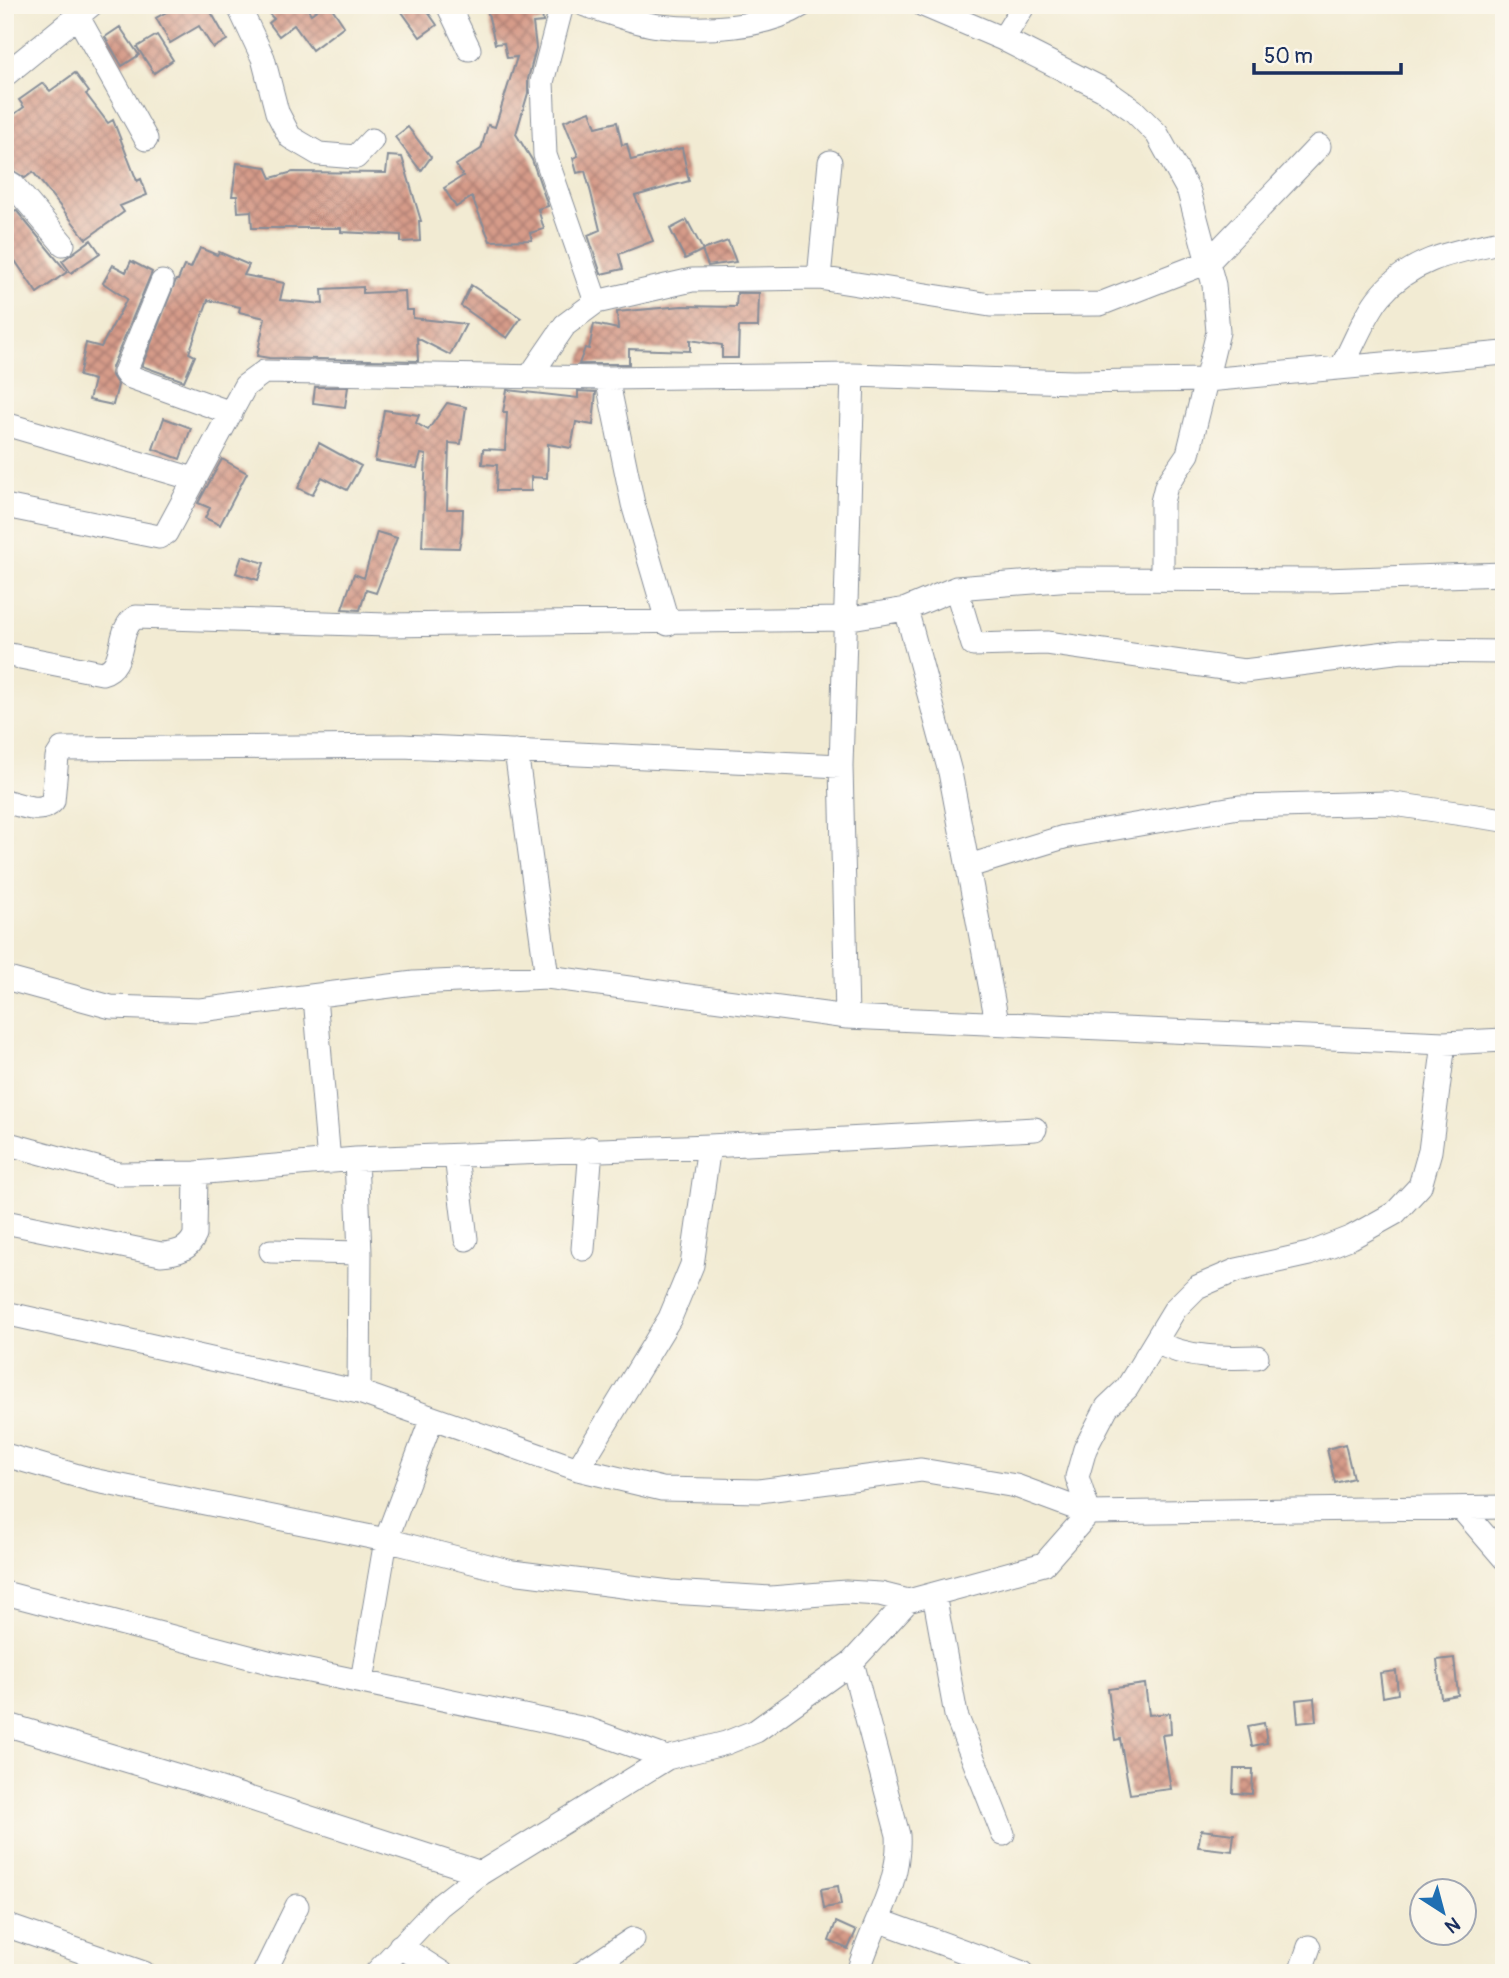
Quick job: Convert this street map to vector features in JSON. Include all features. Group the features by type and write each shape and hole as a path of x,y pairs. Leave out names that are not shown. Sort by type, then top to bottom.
{"street":[{"path":"238,5 263,58 277,112 290,137 319,154 356,157 372,140"},
{"path":"448,5 469,49"},
{"path":"562,5 542,82 545,155 596,302"},
{"path":"585,5 658,26 741,26 770,21 802,5"},
{"path":"923,5 1003,39 1106,91 1133,110 1157,134 1189,192 1218,308 1218,332 1188,454 1166,486 1162,502 1162,578"},
{"path":"1003,39 1024,5"},
{"path":"5,75 85,11 146,139"},
{"path":"530,376 565,325 596,302 692,280 819,278 990,305 1100,304 1208,262 1319,146"},
{"path":"819,278 830,162"},
{"path":"5,180 13,185 62,244"},
{"path":"1342,366 1380,295 1406,272 1422,262 1445,254 1504,241"},
{"path":"162,282 125,372 128,376 231,413"},
{"path":"5,506 159,537 166,533 245,386 264,372 607,378 853,375 1073,382 1207,380 1504,353"},
{"path":"847,1017 841,766 853,375"},
{"path":"607,378 633,504 668,624"},
{"path":"5,424 194,479"},
{"path":"5,654 102,673 110,671 116,665 127,625 135,617 387,625 668,624 845,619 906,609 956,588 1072,579 1324,580 1504,574"},
{"path":"956,588 973,645 1047,643 1244,671 1402,651 1504,652"},
{"path":"906,609 950,772 997,1022"},
{"path":"5,802 41,809 48,807 53,801 57,757 62,749 402,746 841,766"},
{"path":"516,751 547,977"},
{"path":"969,866 1063,837 1239,807 1387,803 1504,820"},
{"path":"5,978 111,1007 200,1010 414,984 547,977 847,1017 1444,1043 1504,1040"},
{"path":"316,997 329,1162"},
{"path":"1089,1513 1077,1477 1085,1449 1107,1407 1127,1388 1175,1309 1197,1287 1237,1270 1309,1254 1352,1237 1395,1213 1420,1186 1427,1163 1444,1043"},
{"path":"5,1143 119,1174 196,1173 356,1159 591,1148 709,1146 1035,1129"},
{"path":"578,1469 670,1318 692,1265 709,1146"},
{"path":"583,1249 591,1148"},
{"path":"456,1156 466,1239"},
{"path":"356,1159 360,1253 359,1392"},
{"path":"5,1222 162,1254 177,1253 192,1241 195,1235 196,1173"},
{"path":"271,1251 360,1253"},
{"path":"5,1313 359,1392 578,1469 662,1489 759,1491 921,1470 1016,1486 1089,1513 1504,1507"},
{"path":"1157,1342 1170,1350 1199,1355 1257,1357"},
{"path":"362,1681 386,1540 432,1418"},
{"path":"5,1455 92,1480 386,1540 512,1572 670,1592 771,1598 846,1592 880,1594 908,1601 1044,1564 1089,1513"},
{"path":"1461,1508 1504,1558"},
{"path":"5,1593 276,1664 590,1730 667,1758"},
{"path":"934,1594 956,1715 1003,1834"},
{"path":"376,1973 439,1906 481,1873 667,1758 726,1743 756,1731 852,1662 908,1601"},
{"path":"852,1662 898,1835 900,1855 895,1876 858,1973"},
{"path":"5,1724 199,1782 481,1873"},
{"path":"264,1973 297,1906"},
{"path":"878,1920 1021,1972"},
{"path":"5,1925 144,1973"},
{"path":"582,1973 633,1939"},
{"path":"400,1946 442,1973"},
{"path":"1300,1973 1309,1947"}],"building":[{"path":"167,5 207,5 227,40 213,48 199,26 170,43 156,18 170,10"},
{"path":"261,5 305,5 311,14 324,5 330,5 344,26 312,50 294,25 279,36 269,23 274,19"},
{"path":"397,5 423,5 437,25 420,37"},
{"path":"486,5 541,5 543,22 533,23 536,48 528,79 528,93 516,134 532,160 548,206 538,209 544,229 530,233 532,240 490,241 472,197 456,207 444,188 463,176 456,165 481,149 488,125 495,127 517,57 507,58 504,43 495,44"},
{"path":"120,27 139,55 122,66 105,37"},
{"path":"157,35 173,60 154,73 137,47"},
{"path":"75,73 89,92 86,94 108,123 113,120 137,181 141,179 147,195 120,206 124,212 86,239 33,172 25,178 5,166 5,121 24,107 19,100 43,83 50,91"},
{"path":"590,111 596,127 617,122 622,145 627,144 631,160 682,148 689,181 635,196 653,241 619,254 623,269 601,274 588,235 600,230 585,171 577,173 573,158 578,156 564,121"},
{"path":"408,127 431,157 421,171 395,137"},
{"path":"388,156 402,157 421,221 420,241 401,242 401,235 341,232 341,228 252,228 251,211 238,212 237,196 232,196 237,163 266,167 271,178 293,172 386,173"},
{"path":"16,210 67,272 37,293 5,246 5,217"},
{"path":"687,220 703,250 685,259 670,229"},
{"path":"91,240 100,253 71,273 62,261"},
{"path":"728,241 736,262 708,266 702,250"},
{"path":"200,248 217,255 219,252 249,265 244,275 284,283 280,300 323,304 322,289 363,287 363,293 405,291 406,310 413,310 413,318 466,324 450,355 417,338 418,361 269,358 257,356 265,318 239,312 240,307 208,300 189,353 195,356 184,381 142,366 176,280 184,266 191,268"},
{"path":"131,261 152,272 112,367 111,374 118,385 113,405 89,400 94,380 79,376 86,343 101,347 127,299 103,283 113,265 126,272"},
{"path":"471,285 521,318 507,338 461,306"},
{"path":"737,293 759,293 758,327 739,327 738,358 722,358 722,345 690,340 690,351 629,349 629,364 579,364 585,348 589,349 594,324 618,329 617,312 682,306 736,307"},
{"path":"315,387 348,387 345,407 313,403"},
{"path":"507,390 578,398 578,391 596,392 593,425 576,422 571,448 548,444 547,478 531,477 531,491 496,491 497,465 482,464 483,449 505,450 507,412 503,412"},
{"path":"447,403 466,407 461,444 449,443 447,509 463,509 462,532 459,548 422,547 426,455 421,454 417,468 375,461 384,410 419,415 416,423 428,430"},
{"path":"164,418 191,428 180,459 153,449"},
{"path":"319,443 361,466 347,490 322,477 312,495 298,488"},
{"path":"222,459 247,473 220,525 205,518 210,508 198,503"},
{"path":"377,532 397,538 376,593 366,590 360,610 342,609 354,574 364,578"},
{"path":"242,556 264,563 258,580 236,573"},
{"path":"1345,1444 1353,1478 1335,1483 1327,1449"},
{"path":"1454,1658 1458,1695 1441,1698 1437,1660"},
{"path":"1396,1671 1398,1694 1383,1697 1380,1673"},
{"path":"1145,1684 1149,1715 1170,1713 1171,1734 1162,1735 1171,1789 1130,1794 1120,1739 1115,1740 1108,1689"},
{"path":"1314,1698 1316,1721 1298,1723 1296,1700"},
{"path":"1264,1723 1267,1743 1252,1746 1248,1726"},
{"path":"1234,1769 1253,1769 1252,1794 1233,1793"},
{"path":"1201,1830 1234,1834 1232,1851 1198,1847"},
{"path":"838,1886 841,1905 824,1908 821,1889"},
{"path":"836,1922 856,1931 848,1949 829,1941"}]}
